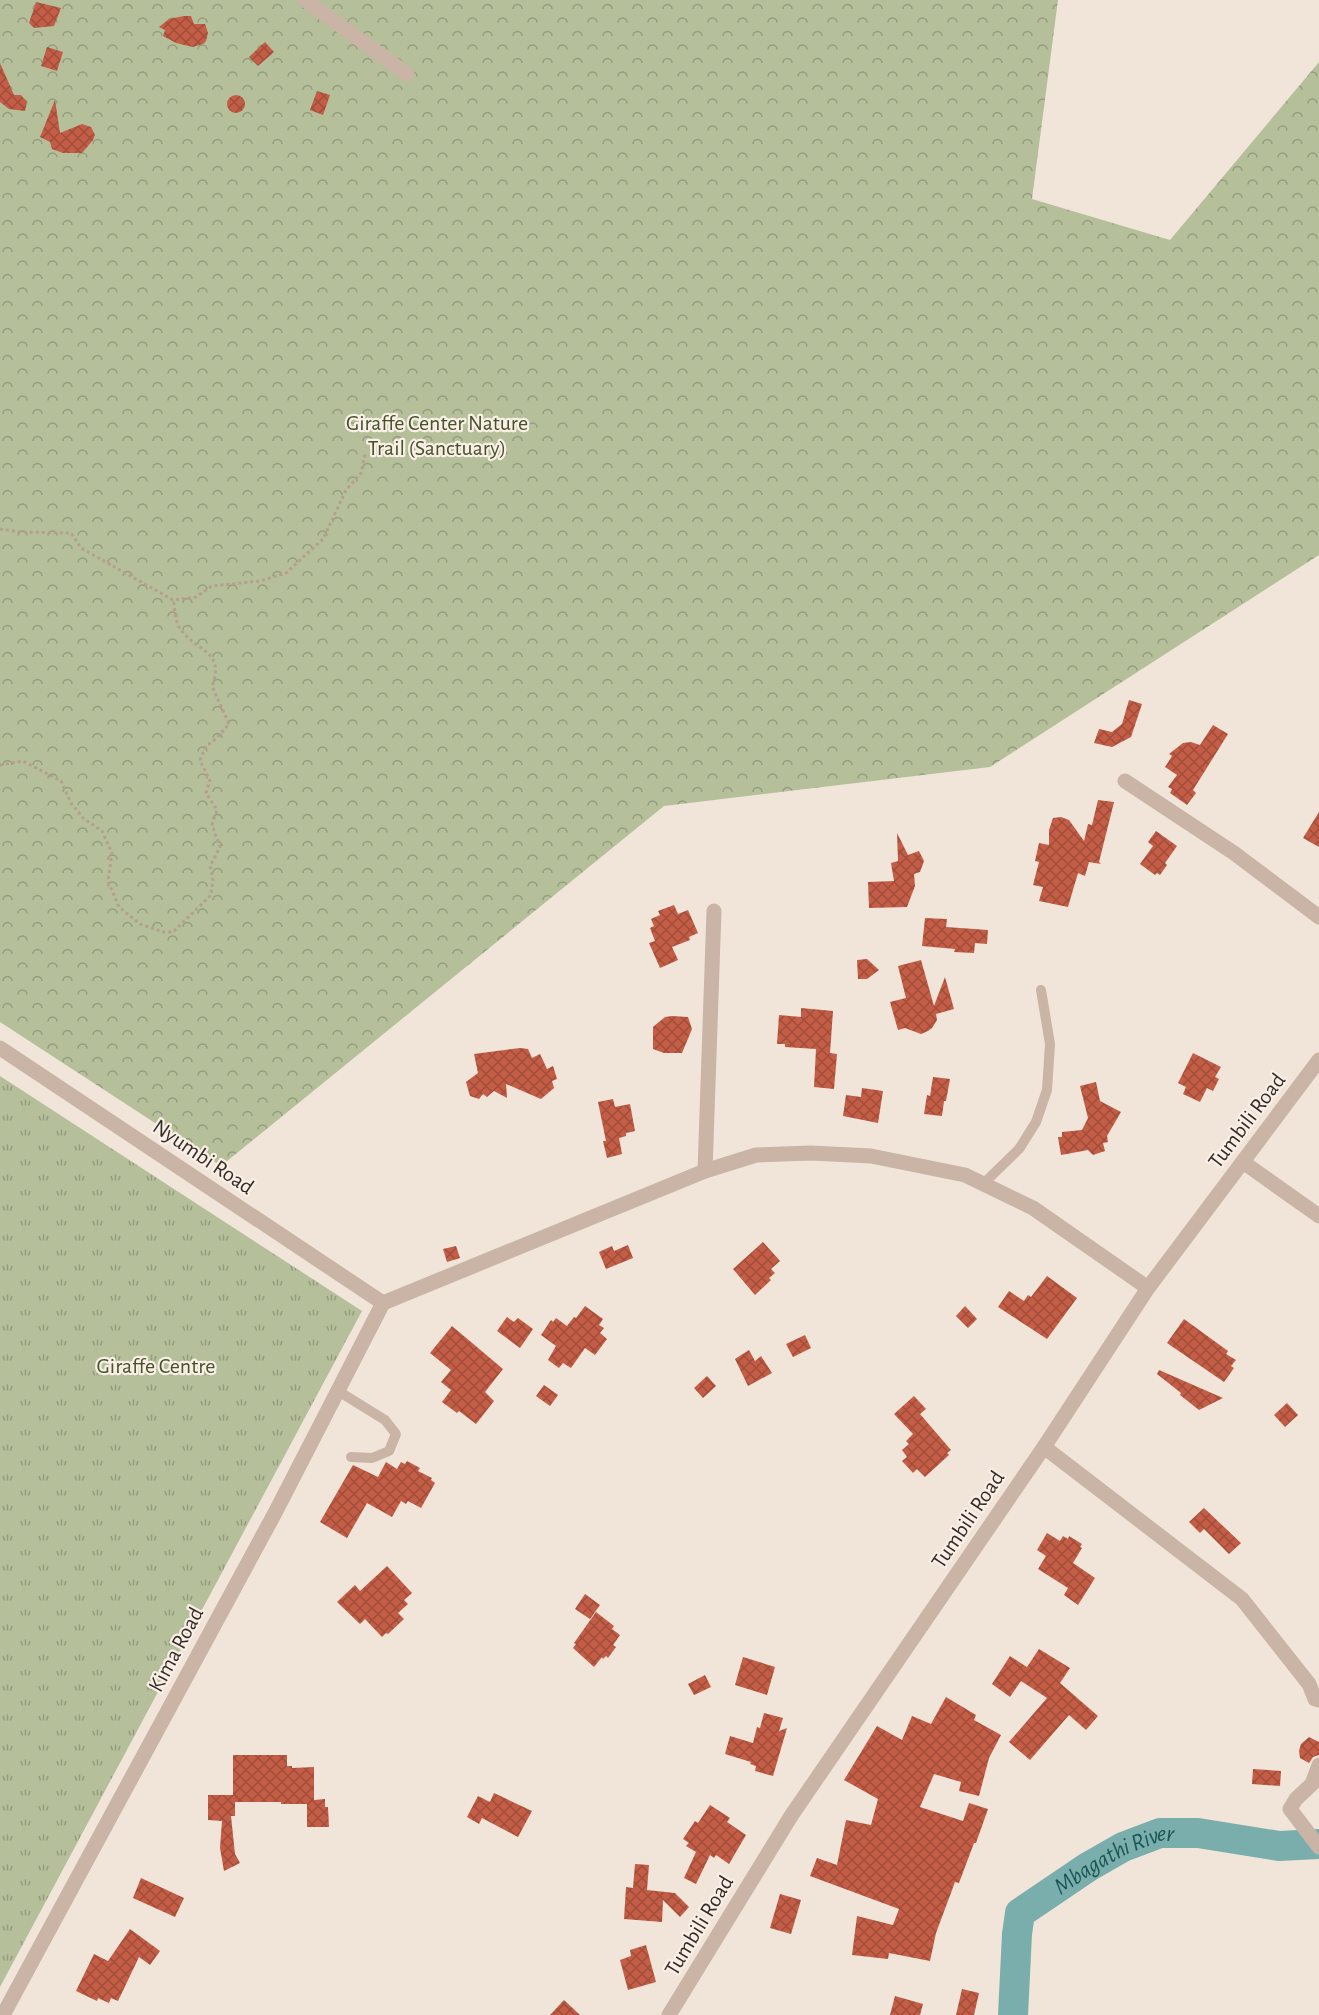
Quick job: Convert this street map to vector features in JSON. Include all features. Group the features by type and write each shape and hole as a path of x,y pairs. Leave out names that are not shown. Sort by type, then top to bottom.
{"street":[{"path":"305,0 407,74"},
{"path":"1125,781 1234,853 1319,917"},
{"path":"705,1171 714,911"},
{"name":"Nyumbi Road","path":"0,1048 383,1303"},
{"name":"Tumbili Road","path":"669,2015 791,1816 1044,1447 1148,1288 1319,1060"},
{"path":"383,1303 705,1171 756,1155 811,1153 871,1156 965,1175 1033,1208 1148,1288"},
{"path":"1243,1162 1319,1216"},
{"name":"Kima Road","path":"3,2015 276,1511 383,1303"},
{"path":"1044,1447 1242,1599 1309,1684 1315,1699 1319,1700"},
{"path":"1319,1765 1312,1784 1296,1799 1290,1809 1319,1847"}],"lane":[{"path":"983,1184 1019,1149 1035,1122 1047,1090 1050,1044 1041,990"},
{"path":"338,1391 385,1420 396,1434 389,1450 372,1458 351,1457"}],"path":[{"path":"0,529 20,532 71,533 81,548 173,600 196,597 212,586 260,581 285,573 323,539 346,489 361,473 366,454"},
{"path":"0,765 22,761 61,782 71,803 83,818 102,831 112,853 108,881 119,907 140,924 163,932 174,932 211,895 213,880 210,866 220,848 212,825 217,810 206,793 210,781 200,760 206,746 216,739 229,724 212,686 217,674 213,657 189,639 178,626 173,600"}],"green space":[{"name":"Giraffe Center Nature Trail (Sanctuary)","path":"0,0 1058,0 1032,199 1170,240 1319,62 1319,555 990,767 664,806 221,1166 0,1022"},
{"name":"Giraffe Centre","path":"0,1076 362,1311 0,1987"}],"building":[{"path":"36,2 61,8 54,26 34,28 29,23"},
{"path":"191,16 194,24 205,24 208,33 203,44 193,47 176,43 163,36 165,30 159,27 169,19"},
{"path":"265,42 274,52 258,66 249,57"},
{"path":"47,47 63,52 57,71 41,66"},
{"path":"0,63 14,95 21,95 27,102 25,111 9,109 0,102"},
{"path":"317,91 330,95 323,115 310,110"},
{"path":"232,95 240,95 245,100 243,111 232,113 227,108 227,100"},
{"path":"55,100 60,133 82,124 91,127 95,135 82,153 63,153 52,149 50,142 40,137"},
{"path":"1129,700 1142,704 1131,737 1112,747 1094,743 1099,729 1112,732 1122,724"},
{"path":"1213,725 1228,734 1193,790 1196,793 1187,805 1170,793 1172,789 1168,787 1177,775 1165,767 1172,756 1169,754 1183,743 1191,742 1200,745"},
{"path":"1098,800 1114,802 1099,862 1101,864 1089,862 1085,876 1078,873 1068,907 1039,901 1043,887 1033,885 1039,862 1035,861 1039,843 1049,845 1049,830 1053,818 1061,817 1069,820 1084,841 1088,824 1092,825"},
{"path":"1319,812 1319,847 1303,838"},
{"path":"1156,831 1177,846 1160,875 1157,873 1155,875 1140,864 1153,846 1148,842"},
{"path":"897,833 908,855 919,851 924,861 920,872 914,874 915,886 907,907 869,908 868,882 894,881 891,863 898,861"},
{"path":"674,905 678,914 688,910 698,933 689,937 690,940 672,947 678,960 660,968 649,943 655,941 650,928 654,926 651,919 660,915 658,911"},
{"path":"925,918 947,919 946,927 988,930 987,944 975,943 974,953 922,946"},
{"path":"867,959 879,970 867,979 858,979 857,960"},
{"path":"921,960 934,1006 945,977 954,1009 936,1014 937,1020 932,1028 921,1034 905,1028 898,1030 890,1002 906,998 898,966"},
{"path":"801,1008 833,1011 830,1053 837,1054 834,1089 814,1087 816,1049 785,1047 785,1044 777,1044 779,1015 801,1017"},
{"path":"665,1017 688,1017 692,1029 682,1053 664,1053 653,1049 653,1027"},
{"path":"528,1049 532,1058 540,1054 547,1069 553,1066 557,1079 552,1081 554,1088 541,1099 506,1084 507,1098 494,1091 487,1097 483,1094 479,1099 470,1096 466,1082 478,1073 474,1054"},
{"path":"1193,1053 1221,1067 1215,1077 1219,1079 1213,1091 1207,1088 1200,1102 1183,1094 1186,1087 1178,1083"},
{"path":"933,1077 950,1079 942,1116 924,1114"},
{"path":"1096,1082 1100,1101 1121,1112 1107,1136 1108,1142 1103,1143 1105,1151 1093,1155 1088,1150 1061,1155 1058,1137 1062,1137 1062,1132 1082,1130 1088,1118 1080,1086"},
{"path":"862,1088 883,1091 878,1123 843,1116 846,1095 861,1097"},
{"path":"613,1099 615,1107 630,1104 635,1131 619,1138 622,1154 607,1158 598,1102"},
{"path":"763,1242 780,1261 771,1269 775,1273 769,1278 771,1280 755,1295 733,1269"},
{"path":"628,1245 633,1258 606,1269 599,1252 612,1246 614,1251"},
{"path":"456,1246 460,1258 447,1262 443,1249"},
{"path":"1047,1276 1077,1298 1047,1339 998,1307 1009,1291 1024,1301 1028,1295 1031,1297"},
{"path":"585,1306 603,1319 599,1325 604,1328 600,1333 607,1339 595,1355 585,1348 571,1368 563,1363 559,1368 548,1360 556,1346 541,1335 551,1320 553,1322 556,1318 567,1326"},
{"path":"965,1306 977,1319 968,1328 956,1316"},
{"path":"507,1317 514,1322 518,1318 533,1329 520,1348 497,1331"},
{"path":"1184,1319 1228,1351 1226,1354 1236,1360 1231,1366 1234,1368 1224,1382 1167,1343"},
{"path":"452,1326 503,1369 485,1392 494,1401 476,1424 442,1402 451,1390 441,1382 451,1370 430,1353"},
{"path":"805,1335 811,1348 793,1357 786,1344"},
{"path":"749,1350 755,1361 761,1356 772,1373 748,1386 735,1359"},
{"path":"1159,1370 1223,1398 1199,1410 1157,1374"},
{"path":"707,1376 716,1386 703,1398 694,1388"},
{"path":"544,1385 558,1395 550,1406 536,1396"},
{"path":"914,1396 926,1409 920,1414 951,1450 947,1453 949,1455 925,1477 917,1469 913,1473 902,1461 907,1457 902,1450 909,1444 906,1441 913,1434 894,1414"},
{"path":"1287,1403 1298,1415 1285,1427 1274,1415"},
{"path":"407,1461 420,1468 418,1471 432,1478 431,1480 435,1483 421,1508 408,1501 406,1504 401,1501 392,1517 367,1503 347,1538 320,1522 353,1465 378,1477 386,1462 397,1469 401,1462 405,1464"},
{"path":"1204,1508 1241,1543 1229,1554 1204,1529 1200,1533 1189,1522"},
{"path":"1047,1533 1060,1541 1063,1536 1068,1539 1069,1536 1082,1544 1073,1563 1095,1578 1078,1605 1064,1595 1068,1588 1038,1569 1046,1556 1037,1550"},
{"path":"387,1566 412,1593 404,1600 408,1604 398,1613 404,1619 382,1637 365,1619 360,1624 337,1602 355,1585 360,1591"},
{"path":"585,1594 600,1605 590,1619 575,1609"},
{"path":"596,1612 614,1626 612,1629 620,1635 613,1645 616,1647 608,1658 606,1656 603,1659 602,1657 594,1667 573,1648 576,1644 574,1643"},
{"path":"1039,1649 1070,1668 1060,1683 1098,1716 1086,1730 1069,1715 1030,1760 1009,1742 1047,1698 1021,1681 1010,1697 992,1684 1010,1656 1027,1667"},
{"path":"743,1657 775,1667 767,1695 735,1685"},
{"path":"705,1675 711,1687 694,1695 688,1684"},
{"path":"946,1697 976,1715 974,1720 1001,1735 989,1758 979,1796 959,1791 961,1782 934,1774 920,1807 963,1821 969,1803 988,1809 976,1843 974,1843 959,1883 955,1882 936,1933 930,1961 889,1953 888,1959 852,1955 857,1916 893,1925 899,1909 810,1876 817,1858 837,1865 846,1820 871,1825 878,1799 844,1780 877,1726 902,1740 912,1716 931,1724"},
{"path":"764,1713 783,1718 779,1731 787,1728 773,1776 755,1771 756,1766 750,1764 751,1762 725,1754 730,1736 753,1743"},
{"path":"1309,1737 1319,1742 1319,1755 1313,1757 1309,1763 1300,1758 1299,1751 1301,1744"},
{"path":"233,1755 287,1755 287,1766 292,1766 292,1768 314,1767 314,1800 325,1799 325,1807 328,1807 329,1827 307,1827 307,1804 235,1802 235,1816 231,1816 235,1854 240,1863 224,1871 220,1848 222,1821 208,1820 208,1795 233,1795"},
{"path":"1253,1769 1281,1771 1280,1786 1252,1784"},
{"path":"494,1793 532,1811 518,1837 482,1818 479,1824 467,1817 478,1796 490,1802"},
{"path":"710,1805 730,1818 727,1822 746,1835 729,1864 716,1855 714,1858 710,1855 696,1884 684,1878 696,1852 686,1846 689,1843 683,1839"},
{"path":"635,1864 649,1865 647,1890 675,1893 689,1907 680,1917 663,1900 662,1922 624,1919 626,1887 633,1888"},
{"path":"141,1878 184,1898 175,1917 133,1898"},
{"path":"780,1894 801,1900 791,1934 770,1928"},
{"path":"130,1929 160,1951 150,1965 139,1957 118,2001 111,1998 109,2003 98,1998 97,2001 76,1991 94,1954 108,1961"},
{"path":"646,1945 656,1982 628,1990 620,1960 631,1956 630,1950"},
{"path":"962,1989 979,1993 974,2015 956,2015"},
{"path":"895,1996 923,2004 920,2015 890,2015"},
{"path":"564,2000 580,2015 550,2015"}],"waterway":[{"name":"Mbagathi River","path":"1013,2015 1020,1913 1088,1867 1123,1847 1160,1833 1198,1833 1279,1846 1319,1844"}]}
